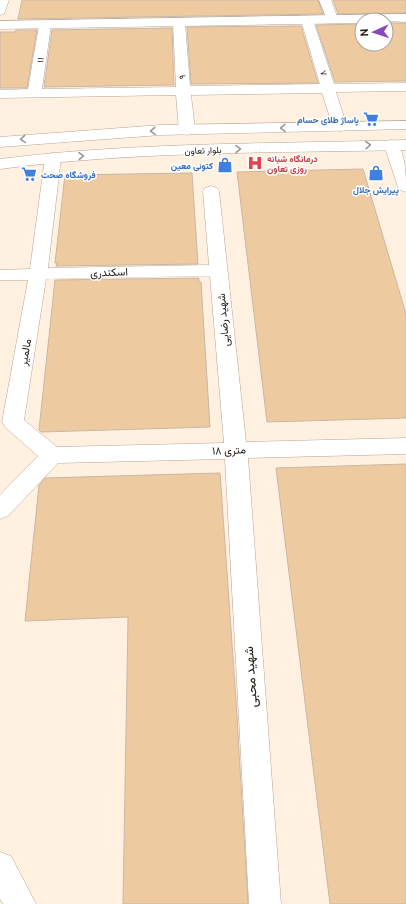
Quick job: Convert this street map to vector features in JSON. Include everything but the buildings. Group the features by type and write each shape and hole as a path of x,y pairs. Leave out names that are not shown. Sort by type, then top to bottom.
{"street":[{"path":"0,11 3,0"},
{"path":"325,0 332,19"},
{"path":"0,26 406,18"},
{"name":"۷","path":"307,20 340,127"},
{"name":"۹","path":"179,23 187,130"},
{"name":"۱۱","path":"34,94 45,25"},
{"path":"0,94 406,87"},
{"name":"بلوار تعاون","path":"0,142 62,136 187,130 406,125"},
{"path":"386,126 399,145 406,187"},
{"name":"بلوار تعاون","path":"0,164 53,158 161,151 399,145"},
{"name":"مالمیر","path":"52,455 13,422 38,274 53,158"},
{"name":"شهید رضایی","path":"211,191 236,450"},
{"name":"اسکندری","path":"0,275 218,270"},
{"name":"۱۸ متری","path":"52,455 406,446"},
{"name":"شهید محبی","path":"236,450 265,904"},
{"path":"0,510 52,455"},
{"path":"0,867 20,904"}],"place":[{"name":"پاساژ طلای حسام","path":"371,119"},
{"name":"درمانگاه شبانه روزی تعاون","path":"255,163"},
{"name":"کتونی معین","path":"225,165"},
{"name":"پیرایش جلال","path":"376,173"},
{"name":"فروشگاه صحت","path":"29,174"}]}
